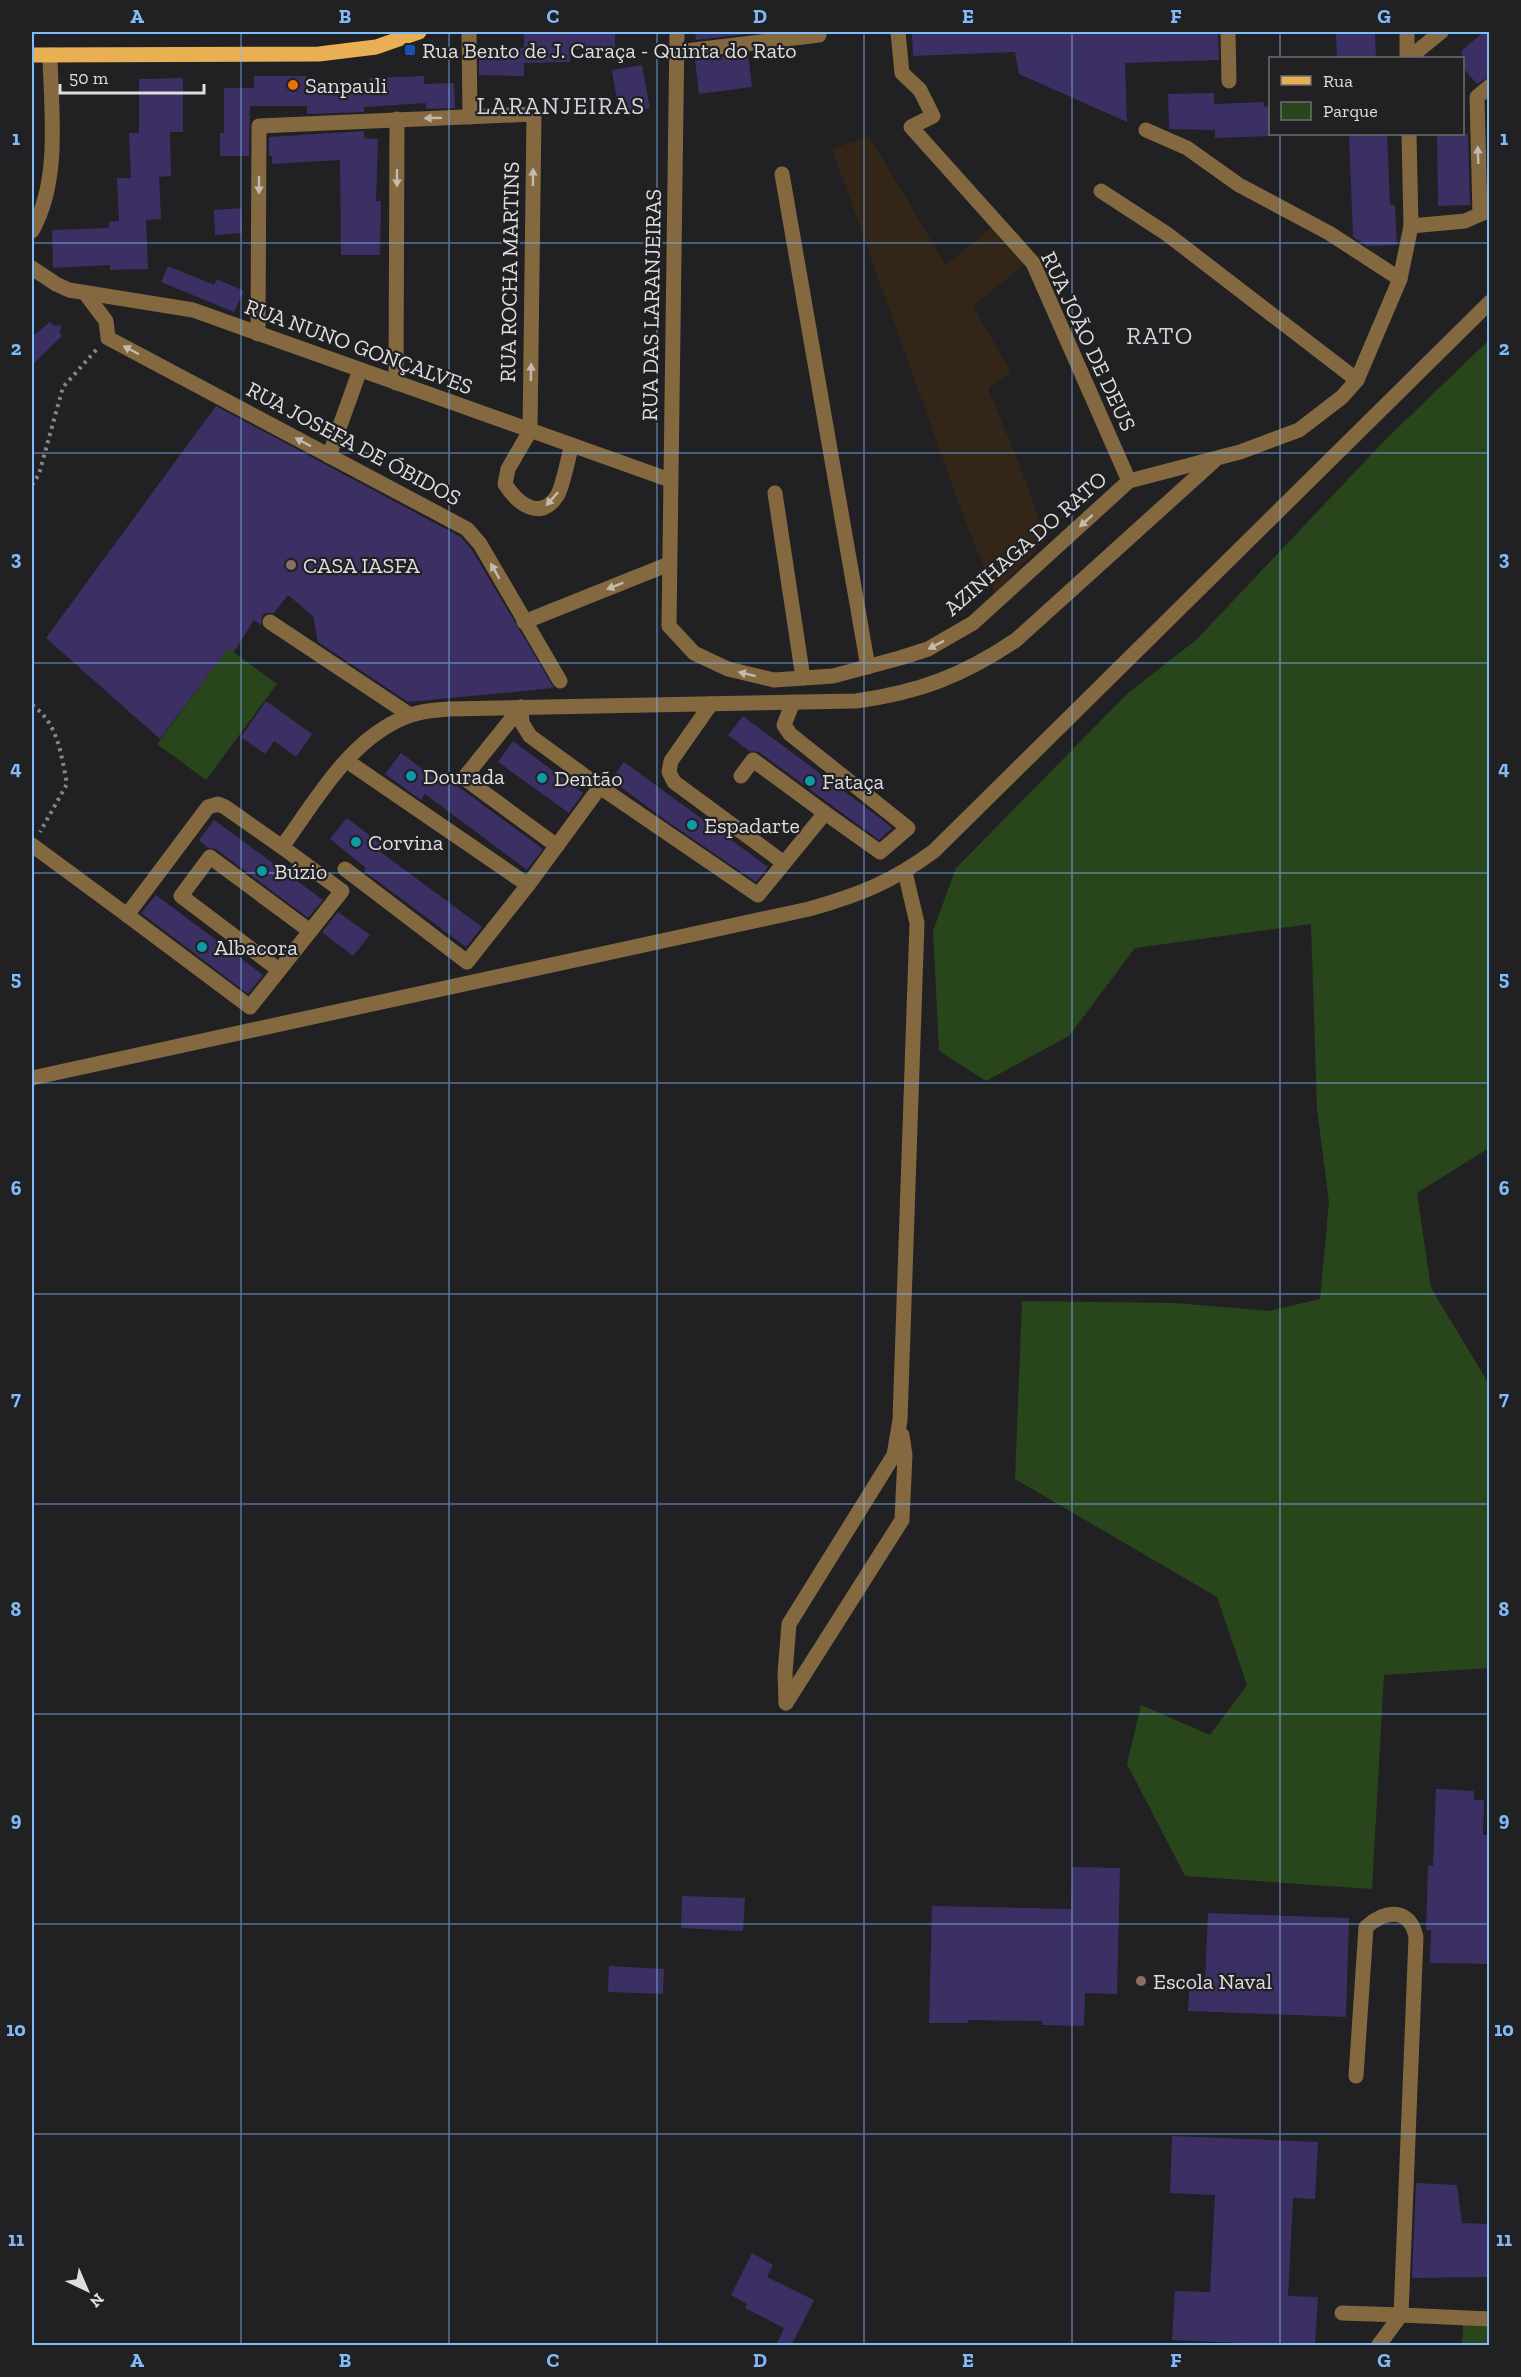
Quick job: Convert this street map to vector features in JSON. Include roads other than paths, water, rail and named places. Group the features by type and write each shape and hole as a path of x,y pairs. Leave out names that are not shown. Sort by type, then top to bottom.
{"main road":[{"path":"32,56 319,54 376,47 419,32"}],"street":[{"path":"258,334 259,126 470,117 469,32"},
{"path":"666,32 677,43 819,35"},
{"name":"RUA JOÃO DE DEUS","path":"898,32 902,73 920,90 933,116 911,127 1033,263 1129,481"},
{"path":"1228,32 1229,81"},
{"path":"1407,32 1408,57"},
{"path":"1409,57 1441,32"},
{"name":"RUA DAS LARANJEIRAS","path":"669,564 677,43"},
{"path":"32,231 45,194 51,161 50,55"},
{"path":"1411,226 1465,221 1485,212 1477,97 1490,86"},
{"name":"RUA ROCHA MARTINS","path":"470,117 534,114 530,430"},
{"path":"396,383 397,119"},
{"path":"1146,130 1187,148 1239,185 1329,233 1400,279"},
{"name":"AZINHAGA DO RATO","path":"669,564 669,626 694,653 728,669 774,681 833,676 868,667 928,649 973,623 1129,481 1217,459 1299,430 1342,397 1357,380 1400,279 1411,226 1409,135"},
{"path":"782,174 868,667"},
{"path":"1101,191 1167,234 1357,380"},
{"name":"RUA NUNO GONÇALVES","path":"32,268 56,284 85,292 193,310 670,480"},
{"name":"RUA JOSEFA DE ÓBIDOS","path":"85,292 106,321 108,338 467,529 480,544 560,681"},
{"path":"32,1078 809,909 848,898 905,872 934,850 1490,302"},
{"path":"329,456 360,370"},
{"path":"530,430 508,469 505,484 514,498 528,508 545,507 558,496 572,446"},
{"path":"282,847 347,761 377,732 410,715 449,709 856,701 896,696 929,686 987,659 1016,640 1217,459"},
{"path":"775,493 804,678"},
{"path":"524,622 669,564"},
{"path":"270,622 410,715"},
{"path":"741,776 753,760 880,852 908,828 790,734 784,725 793,702"},
{"path":"711,704 671,761 669,772 674,782 784,863"},
{"path":"521,707 522,723 530,736 758,895 825,813"},
{"path":"521,707 464,778 556,846"},
{"path":"347,761 528,885"},
{"path":"345,869 467,962 528,885 600,787"},
{"path":"32,845 250,1007 342,891 218,804 208,807 127,915"},
{"path":"279,970 181,896 210,857 310,930"},
{"path":"900,1420 905,1455 902,1520 786,1703 785,1673 789,1624 894,1455 900,1420 917,923 905,872"},
{"path":"1356,2076 1366,1927 1375,1918 1397,1914 1407,1918 1414,1926 1416,1937 1401,2315 1378,2346"},
{"path":"1342,2313 1490,2319"}],"place":[{"name":"Rua Bento de J. Caraça - Quinta do Rato","path":"410,50"},
{"name":"Sanpauli","path":"293,85"},
{"name":"CASA IASFA","path":"291,565"},
{"name":"Dourada","path":"411,776"},
{"name":"Dentão","path":"542,778"},
{"name":"Fataça","path":"810,781"},
{"name":"Espadarte","path":"692,825"},
{"name":"Corvina","path":"356,842"},
{"name":"Búzio","path":"262,871"},
{"name":"Albacora","path":"202,947"},
{"name":"Escola Naval","path":"1141,1981"}],"district":[{"name":"LARANJEIRAS","path":"561,106"},
{"name":"RATO","path":"1160,336"}]}
